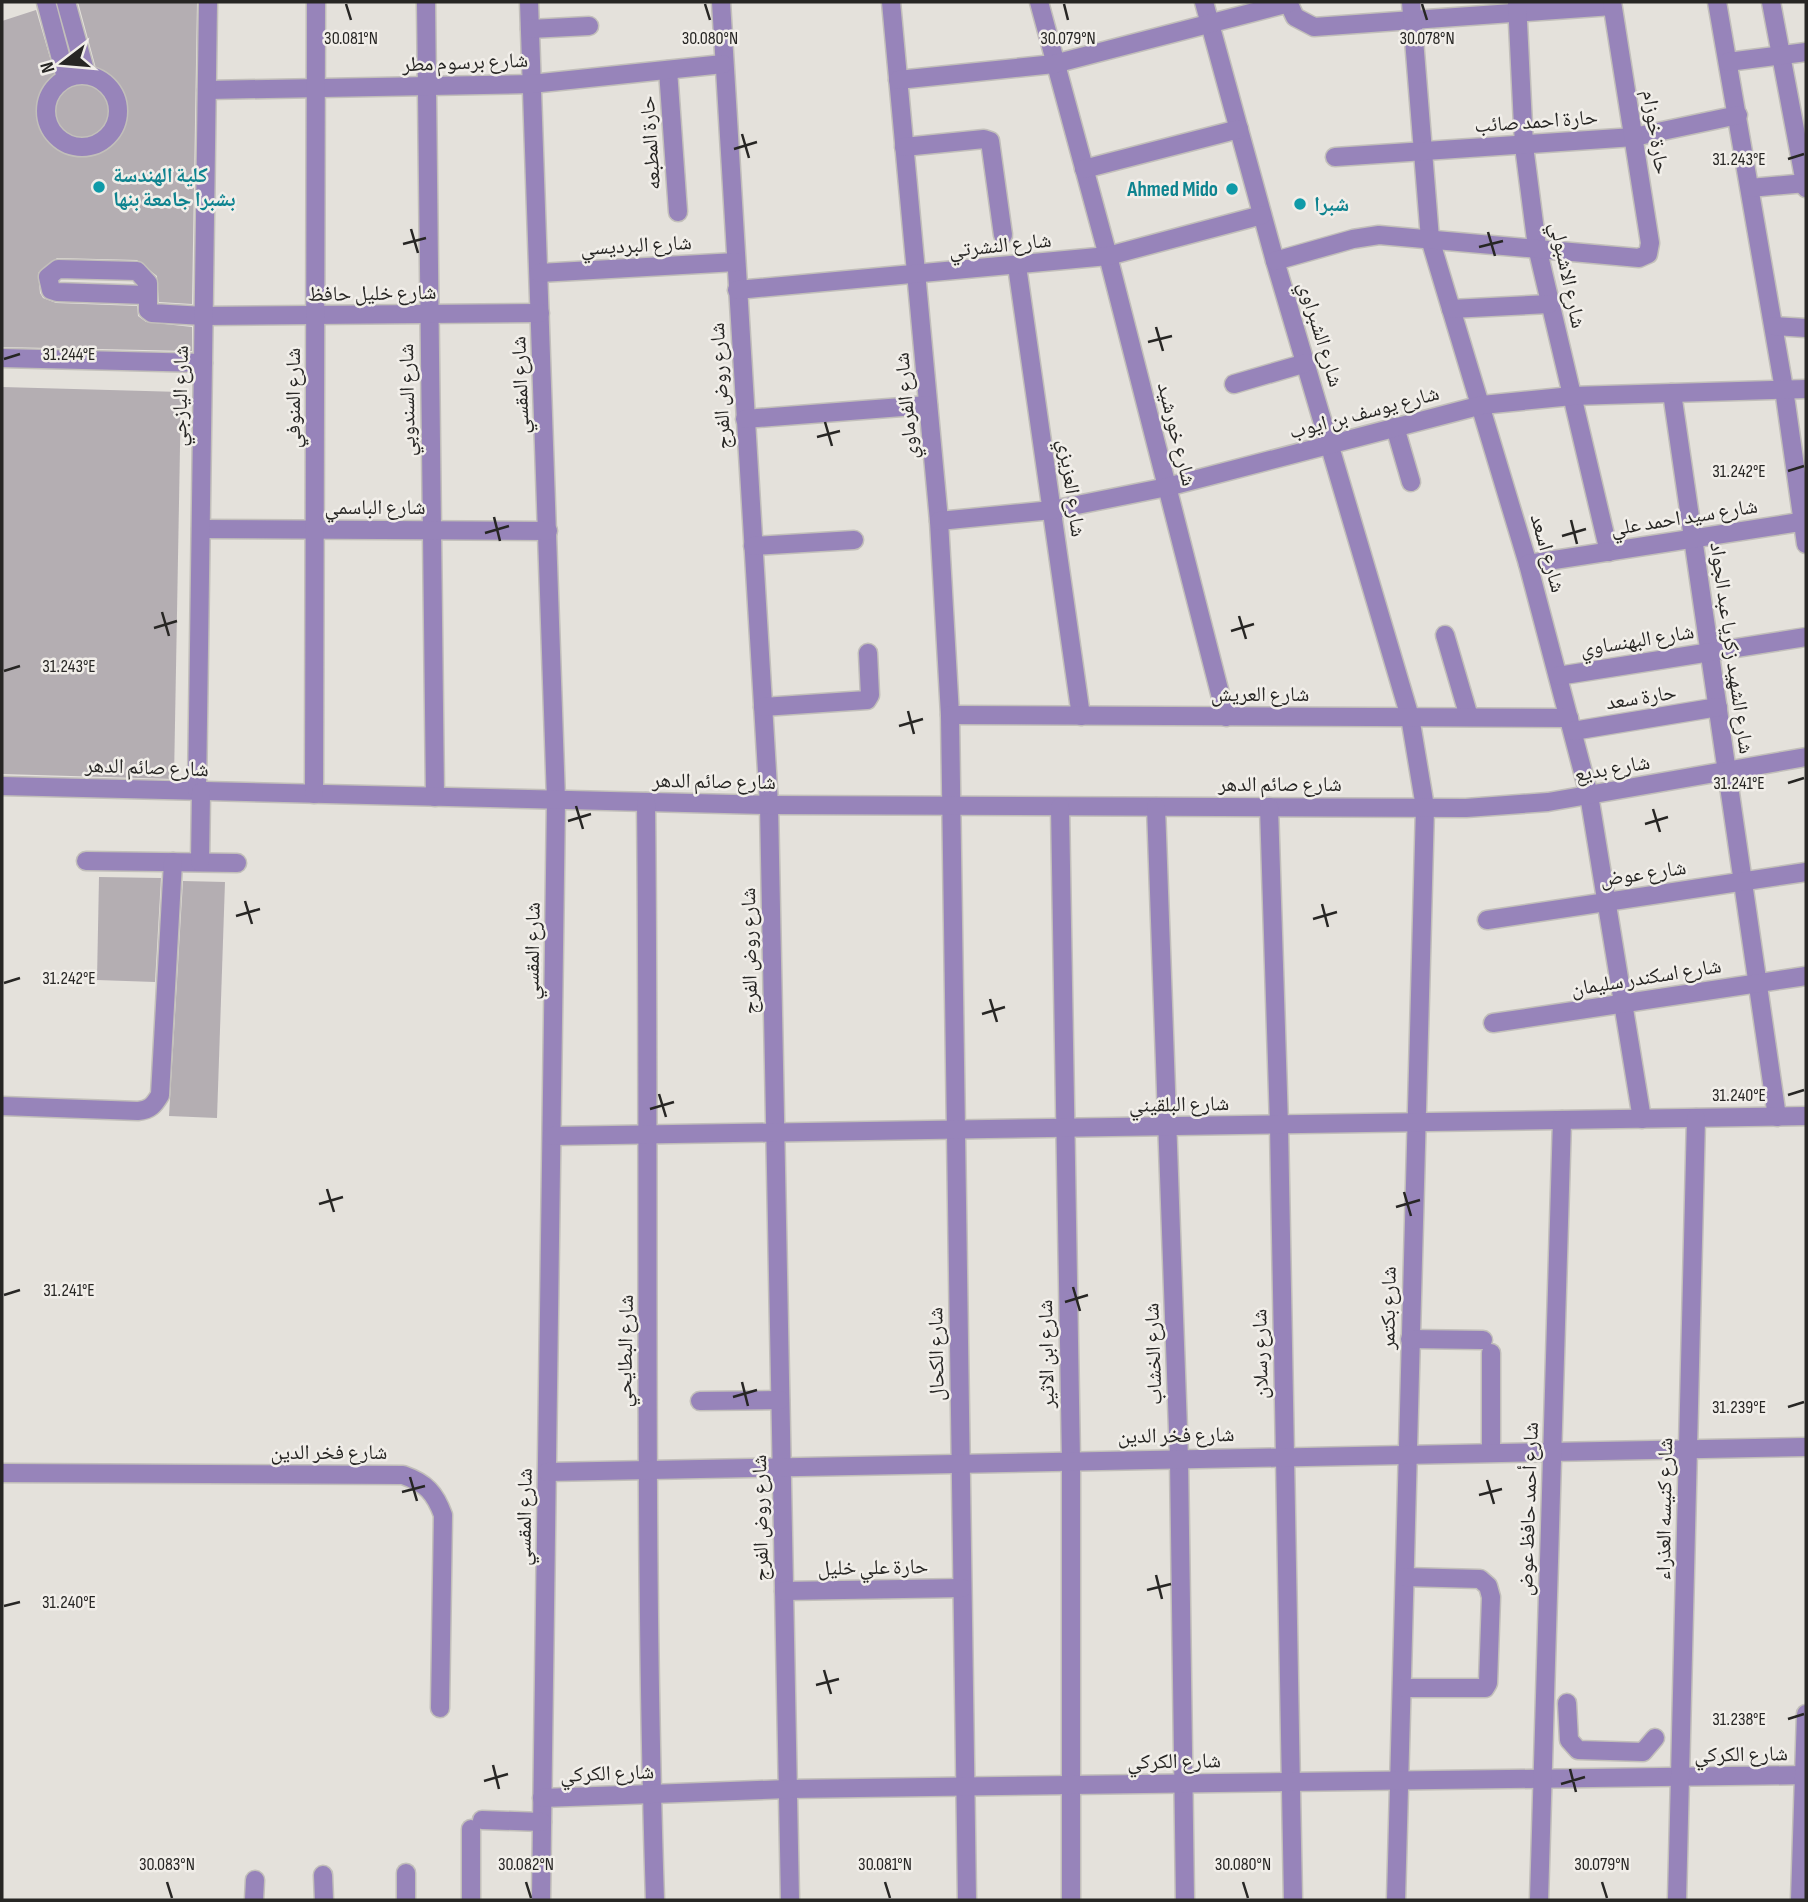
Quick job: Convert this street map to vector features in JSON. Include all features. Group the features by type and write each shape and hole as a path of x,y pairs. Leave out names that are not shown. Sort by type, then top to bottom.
{"street":[{"path":"46,2 66,78"},
{"path":"66,2 86,74"},
{"name":"شارع اليازجي","path":"200,862 208,2"},
{"name":"شارع المنوفي","path":"314,794 316,2"},
{"name":"شارع السندوبي","path":"426,2 435,797"},
{"name":"شارع المقسي","path":"529,2 556,800 541,1900"},
{"name":"شارع روض الفرج","path":"721,2 769,805 790,1900"},
{"name":"شارع الفرماوي","path":"891,2 939,521 950,715 951,807"},
{"name":"شارع خورشيد","path":"1038,2 1108,256 1226,716"},
{"name":"شارع الشبراوي","path":"1204,2 1275,261 1410,717"},
{"path":"898,80 1054,64 1288,2 1300,22 1314,27 1412,22 1518,7 1612,4"},
{"name":"شارع اسعد","path":"1411,2 1430,239 1482,404 1589,795 1642,1119"},
{"path":"1717,2 1774,326 1805,521 1806,544"},
{"path":"1750,188 1806,185 1771,2"},
{"name":"حارة خوزام","path":"1537,247 1639,258 1648,254 1650,249 1612,4"},
{"name":"شارع الاشبولي","path":"1518,7 1524,146 1537,247 1609,552"},
{"path":"530,29 589,26"},
{"path":"1728,62 1806,52"},
{"name":"شارع برسوم مطر","path":"207,90 531,84 723,64"},
{"name":"حارة المطبعه","path":"668,70 678,212"},
{"path":"86,74 96,77 112,90 118,109 114,129 107,137 89,146 68,144 52,132 48,122 47,102 57,84 66,78 86,74"},
{"name":"حارة احمد صائب","path":"1335,158 1634,137 1738,115"},
{"path":"1084,169 1239,129"},
{"path":"904,147 985,139 990,141 1003,235"},
{"name":"شارع النشرتي","path":"737,290 1108,256 1262,215"},
{"path":"1275,261 1353,239 1379,235 1537,247"},
{"name":"شارع البرديسي","path":"539,273 736,262"},
{"name":"شارع العزيزي","path":"1017,266 1081,716"},
{"path":"58,269 137,271 146,278 147,295 57,292 51,290 48,277 58,269"},
{"name":"شارع خليل حافظ","path":"147,295 148,310 152,313 204,316 540,313"},
{"path":"1451,309 1549,303"},
{"path":"1774,326 1806,328"},
{"path":"2,358 203,363"},
{"path":"1234,384 1306,363"},
{"name":"شارع يوسف بن ايوب","path":"939,521 1052,510 1167,487 1482,404 1572,396 1806,389"},
{"name":"شارع الشهيد زكريا عبد الجواد","path":"1672,393 1777,1116"},
{"path":"745,419 928,405"},
{"path":"1395,426 1411,482"},
{"name":"شارع سيد احمد علي","path":"1528,565 1805,521"},
{"name":"شارع الباسمي","path":"201,529 548,531"},
{"path":"753,546 854,540"},
{"path":"1445,635 1469,717"},
{"name":"شارع البهنساوي","path":"1558,676 1806,637"},
{"path":"763,706 867,700 870,695 868,653"},
{"name":"حارة سعد","path":"1571,724 1718,707"},
{"name":"شارع العريش","path":"950,715 1469,717 1571,724"},
{"name":"شارع بكتمر","path":"1396,1900 1424,807 1410,717"},
{"name":"شارع بديع","path":"1424,807 1507,807 1806,757"},
{"name":"شارع صائم الدهر","path":"2,786 769,805 1424,807"},
{"name":"شارع البطايحي","path":"646,802 650,1135 646,1469 655,1900"},
{"name":"شارع الكحال","path":"951,807 967,1900"},
{"name":"شارع ابن الاثير","path":"1060,807 1070,1460 1071,1900"},
{"name":"شارع الخشاب","path":"1156,807 1179,1458 1185,1900"},
{"name":"شارع رسلان","path":"1269,807 1279,1125 1293,1782 1293,1900"},
{"path":"86,861 237,863"},
{"path":"2,1106 138,1111 148,1110 155,1104 160,1095 173,862"},
{"name":"شارع عوض","path":"1487,920 1806,872"},
{"name":"شارع اسكندر سليمان","path":"1493,1023 1806,976"},
{"name":"شارع البلقيني","path":"552,1136 1806,1116"},
{"name":"شارع كنيسه العذراء","path":"1676,1900 1696,1118"},
{"name":"شارع أحمد حافظ عوض","path":"1539,1900 1562,1120"},
{"path":"1410,1339 1487,1346 1491,1452"},
{"path":"700,1401 780,1400"},
{"name":"شارع فخر الدين","path":"547,1472 1806,1447"},
{"name":"شارع فخر الدين","path":"2,1473 403,1475 422,1482 436,1496 443,1515 440,1708"},
{"path":"1403,1688 1485,1688 1488,1683 1491,1597 1488,1586 1480,1579 1405,1577"},
{"name":"حارة علي خليل","path":"784,1591 962,1588"},
{"path":"1567,1703 1569,1740 1573,1748 1643,1752 1655,1738"},
{"path":"1800,1900 1806,1714"},
{"path":"1609,1751 1609,1778"},
{"name":"شارع الكركي","path":"542,1798 788,1789 1805,1775"},
{"path":"471,1900 477,1824 542,1822"},
{"path":"406,1873 406,1900"},
{"path":"323,1875 324,1900"},
{"path":"254,1900 256,1880"}],"building":[{"name":"كلية الهندسة بشبرا جامعة بنها","path":"78,2 197,2 192,304 159,302 157,276 137,260 57,258 38,273 40,293 43,298 56,303 137,306 138,316 146,322 192,327 192,351 2,347 2,21 36,10 58,85 68,89 77,81 88,85 95,81 97,72"},
{"path":"2,387 181,392 174,779 2,774"},
{"path":"99,877 161,878 155,982 97,980"},
{"path":"183,881 225,882 217,1118 169,1116"}],"place":[{"name":"كلية الهندسة بشبرا جامعة بنها","path":"99,187"},
{"name":"Ahmed Mido","path":"1232,189"},
{"name":"شبرا","path":"1300,204"}]}
